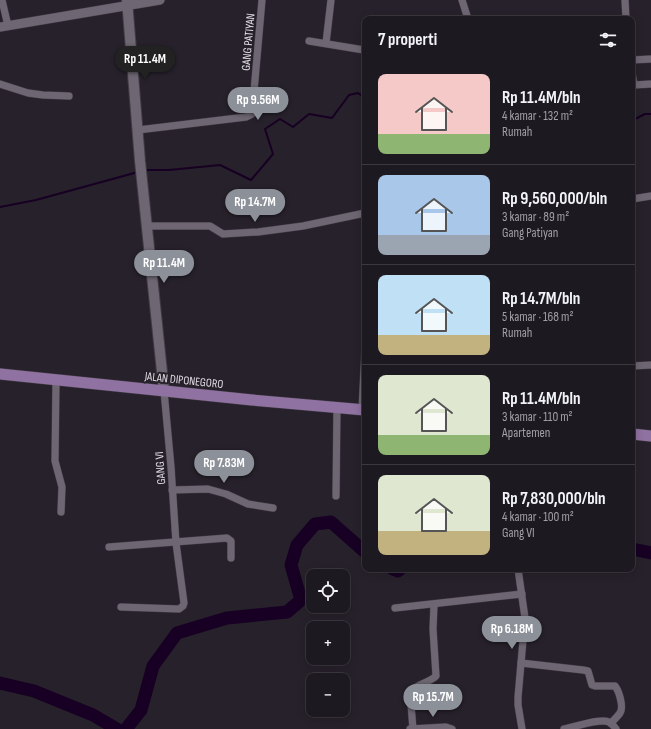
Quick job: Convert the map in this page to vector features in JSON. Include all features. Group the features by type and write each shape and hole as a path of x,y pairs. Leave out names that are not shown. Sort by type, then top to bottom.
{"main road":[{"path":"127,3 140,161 164,391"},
{"name":"JALAN DIPONEGORO","path":"0,374 56,381 362,410"},
{"path":"635,434 651,436"}],"street":[{"path":"2,0 4,27 127,3 160,0"},
{"name":"GANG PATIYAN","path":"138,130 246,117 252,114 262,0"},
{"path":"326,43 331,0"},
{"path":"462,0 467,16"},
{"path":"625,0 626,16"},
{"path":"309,41 362,50"},
{"path":"635,60 651,59"},
{"path":"0,84 43,96 69,96"},
{"path":"635,85 651,84"},
{"path":"635,199 651,196"},
{"path":"147,226 210,226 223,234 251,233 303,226 362,214"},
{"path":"635,366 651,365"},
{"path":"56,381 55,461 62,487 61,512"},
{"name":"GANG VI","path":"121,607 179,609 184,603 176,543 164,391"},
{"path":"336,496 337,407"},
{"path":"172,490 208,489 226,494 248,504 273,508"},
{"path":"109,547 227,538 231,541 231,558"},
{"path":"518,572 525,618 518,705 522,729"},
{"path":"395,608 434,605 522,594"},
{"path":"413,729 410,693 436,676 433,629 434,605"},
{"path":"522,664 588,671 592,685 615,686 618,690 622,708 620,714 611,723"},
{"path":"564,729 597,722 611,723 616,729"},
{"path":"410,729 446,727 452,729"}],"waterway":[{"path":"144,170 169,170 220,165 251,180 273,154 265,129 280,119 293,127 309,114 332,118 349,95 358,93 362,96"},
{"path":"635,119 645,114 651,114"},
{"path":"0,207 36,200 138,172"},
{"path":"126,729 141,710 153,666 177,633 227,618 287,612 301,600 291,565 297,545 315,524 331,522 362,549"},
{"path":"635,550 651,553"},
{"path":"0,683 34,691 93,715 117,729"}]}
